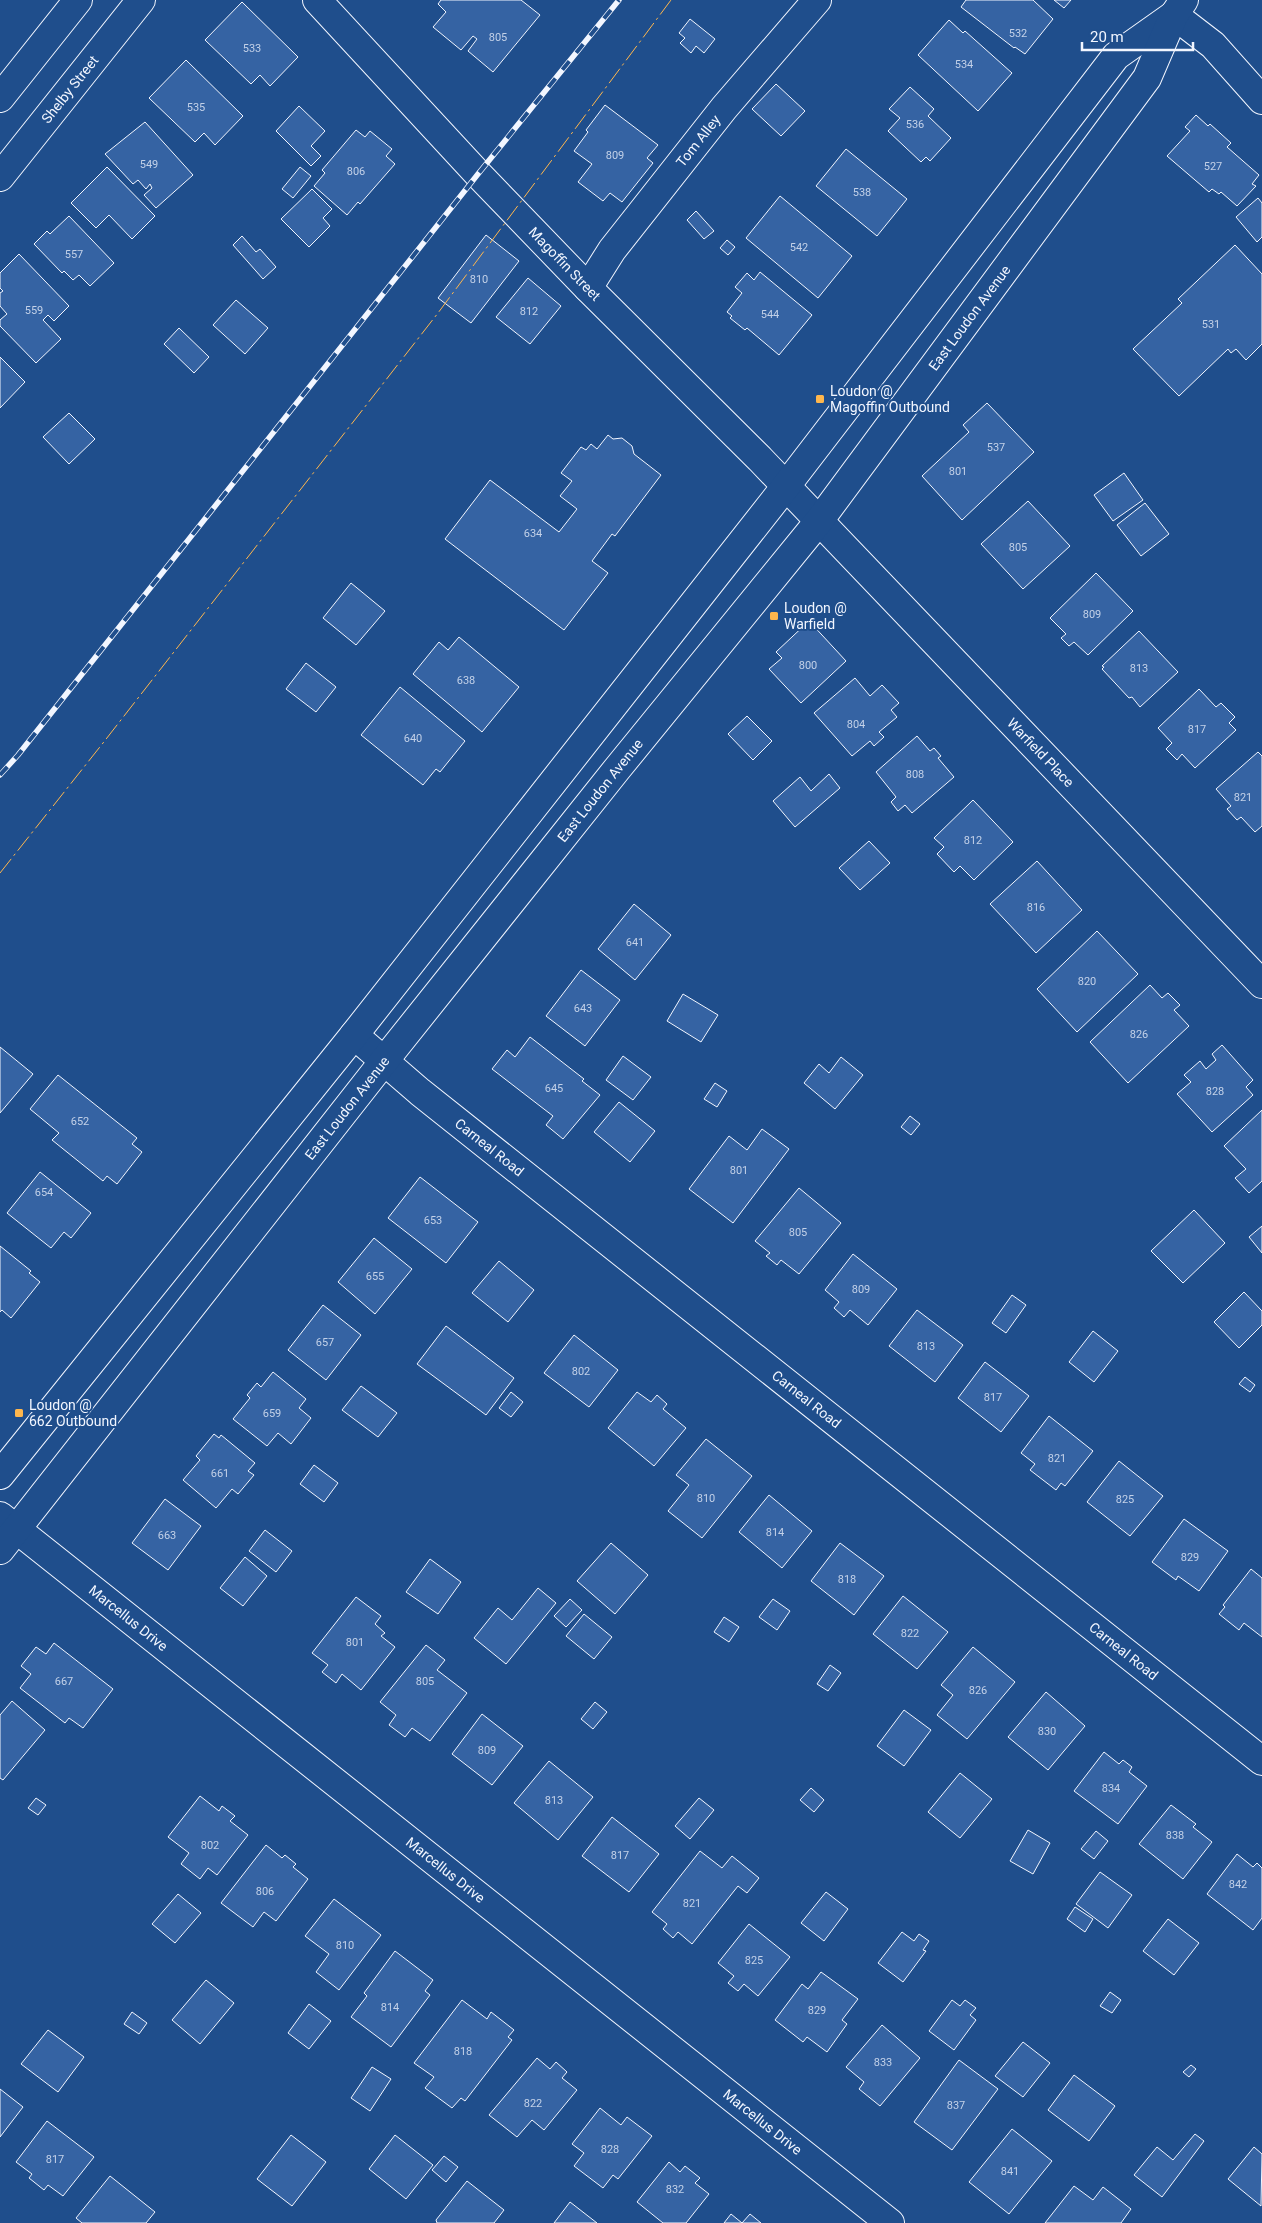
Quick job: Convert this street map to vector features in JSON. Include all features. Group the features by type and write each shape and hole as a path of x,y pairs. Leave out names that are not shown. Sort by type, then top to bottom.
{"street":[{"path":"0,98 78,0"},
{"name":"Shelby Street","path":"0,177 141,0"},
{"name":"Magoffin Street","path":"317,0 478,174 819,521"},
{"name":"Tom Alley","path":"588,288 612,250 724,108 817,0"},
{"path":"0,1475 354,1035 786,486 1116,56 1179,7 1262,100"},
{"name":"East Loudon Avenue","path":"0,1550 8,1522 384,1062 617,769 819,521 1147,78 1179,7"},
{"name":"Warfield Place","path":"819,521 1262,984"},
{"name":"Carneal Road","path":"354,1035 435,1105 1262,1761"},
{"name":"Marcellus Drive","path":"8,1522 890,2223"}],"building":[{"path":"441,0 521,0 540,15 493,72 468,51 477,39 473,36 461,50 433,27 446,12 438,4"},
{"path":"966,0 1033,0 1053,19 1025,54 1014,48 961,7"},
{"path":"1054,0 1071,0 1064,8"},
{"path":"242,2 298,57 270,86 260,75 251,84 205,40"},
{"path":"690,19 715,39 704,53 696,46 691,53 680,43 685,38 679,33"},
{"path":"949,20 963,33 965,31 1012,73 978,111 918,55"},
{"path":"186,60 243,116 215,145 204,133 195,142 149,98"},
{"path":"776,84 805,111 781,136 752,109"},
{"path":"910,87 934,109 928,116 951,138 930,161 926,157 921,162 888,131 900,118 889,109"},
{"path":"605,105 658,145 647,158 653,163 622,202 610,193 603,201 578,182 592,164 574,151 588,132 586,130"},
{"path":"299,106 325,131 311,146 321,156 311,166 276,131"},
{"path":"1196,115 1208,126 1210,124 1231,143 1227,147 1259,175 1252,184 1256,186 1237,206 1221,192 1219,194 1212,189 1209,192 1167,156 1190,131 1185,127"},
{"path":"145,122 193,175 156,208 144,195 152,188 150,184 146,189 138,180 133,184 105,154"},
{"path":"356,130 365,137 370,131 392,149 386,156 395,164 360,204 358,202 347,215 314,186 325,173 322,170"},
{"path":"846,149 907,199 877,236 816,186"},
{"path":"107,167 155,216 132,239 109,215 96,228 71,203"},
{"path":"300,167 311,176 293,198 282,189"},
{"path":"312,189 332,209 323,218 330,226 309,247 281,219"},
{"path":"780,196 852,256 818,298 746,238"},
{"path":"1258,198 1262,203 1262,237 1257,242 1236,217"},
{"path":"696,211 714,231 704,239 687,220"},
{"path":"69,216 114,263 90,286 79,275 73,280 64,271 62,273 34,244 47,231 50,234"},
{"path":"486,235 519,261 471,323 438,298"},
{"path":"242,236 256,252 260,249 276,267 263,279 233,245"},
{"path":"727,240 735,247 728,255 720,248"},
{"path":"1235,245 1262,274 1262,344 1246,360 1236,349 1231,353 1228,349 1179,396 1133,349 1182,303 1178,299"},
{"path":"19,254 69,306 54,321 48,315 43,320 61,339 36,363 0,326 0,320 7,314 0,306 0,293 3,291 0,288 0,273"},
{"path":"760,272 812,315 779,355 747,328 745,330 730,318 732,316 727,312 742,293 735,287 747,273 754,280"},
{"path":"528,278 561,306 530,344 496,317"},
{"path":"236,300 268,328 245,354 213,325"},
{"path":"179,328 209,357 194,373 164,344"},
{"path":"0,357 25,382 0,408"},
{"path":"987,403 1034,452 962,520 922,476 969,432 963,425"},
{"path":"69,413 95,439 69,464 43,437"},
{"path":"608,435 613,439 622,438 632,446 634,454 661,475 615,536 612,534 592,561 608,573 564,630 445,539 490,480 559,532 577,509 560,496 572,481 561,473 581,447 586,450 591,444 597,449"},
{"path":"1124,473 1143,500 1113,521 1094,495"},
{"path":"1028,501 1070,546 1023,589 981,544"},
{"path":"1145,503 1169,534 1141,556 1117,525"},
{"path":"1096,573 1133,611 1088,655 1074,642 1069,646 1061,638 1066,634 1050,618"},
{"path":"351,583 385,611 356,645 323,618"},
{"path":"809,621 846,661 801,703 769,669 782,658 776,652"},
{"path":"1139,631 1178,672 1140,707 1102,669 1104,667 1102,666"},
{"path":"459,637 519,687 482,732 413,674 439,642 448,650"},
{"path":"306,663 336,687 316,712 286,689"},
{"path":"855,678 870,696 882,685 899,703 891,710 897,717 879,732 884,737 874,746 870,741 852,756 814,713"},
{"path":"400,687 465,741 440,772 436,769 423,785 361,735"},
{"path":"1199,689 1216,707 1221,703 1235,717 1229,723 1236,730 1195,768 1182,754 1177,760 1166,749 1172,743 1158,728"},
{"path":"747,716 772,741 753,760 728,734"},
{"path":"917,736 930,751 934,748 941,756 938,758 954,777 912,813 905,805 898,811 891,802 896,797 876,772"},
{"path":"1258,752 1262,756 1262,826 1255,832 1241,817 1237,820 1227,809 1231,806 1216,789"},
{"path":"829,774 840,788 795,827 773,801 800,777 811,791"},
{"path":"973,800 1013,842 974,880 960,866 954,872 937,854 944,847 934,838"},
{"path":"869,841 890,863 860,890 839,868"},
{"path":"1037,861 1082,910 1036,953 990,904"},
{"path":"634,904 671,935 635,980 598,949"},
{"path":"1097,931 1138,974 1077,1032 1037,989"},
{"path":"581,970 620,1000 585,1046 546,1016"},
{"path":"1150,985 1162,998 1168,993 1180,1005 1174,1010 1189,1026 1128,1083 1090,1042"},
{"path":"683,994 718,1015 701,1042 667,1021"},
{"path":"530,1037 584,1079 582,1081 600,1095 563,1139 546,1125 553,1116 492,1069 507,1050 515,1057"},
{"path":"1222,1045 1253,1080 1246,1087 1253,1095 1212,1132 1177,1094 1191,1082 1184,1075 1200,1061 1206,1069 1216,1060 1212,1054"},
{"path":"0,1047 33,1074 0,1113"},
{"path":"623,1056 651,1077 633,1100 606,1080"},
{"path":"841,1057 863,1075 835,1109 804,1083 819,1064 829,1073"},
{"path":"58,1075 137,1138 132,1144 142,1152 117,1184 107,1176 103,1181 52,1140 59,1133 30,1109"},
{"path":"715,1083 727,1091 717,1107 704,1099"},
{"path":"619,1102 655,1131 630,1162 594,1132"},
{"path":"1262,1110 1262,1181 1249,1193 1235,1178 1246,1169 1224,1146"},
{"path":"910,1116 920,1124 911,1135 901,1127"},
{"path":"762,1129 789,1149 733,1223 689,1189 729,1136 747,1150"},
{"path":"40,1172 91,1213 71,1238 64,1232 51,1248 7,1213"},
{"path":"420,1177 478,1222 446,1263 388,1218"},
{"path":"799,1188 841,1223 799,1274 781,1260 777,1265 766,1256 770,1253 755,1241"},
{"path":"1194,1210 1225,1243 1183,1283 1151,1251"},
{"path":"1262,1226 1262,1253 1249,1237"},
{"path":"374,1238 412,1269 375,1314 338,1282"},
{"path":"0,1246 31,1271 29,1273 40,1282 11,1318 2,1310 0,1312"},
{"path":"853,1254 897,1289 868,1325 850,1310 844,1317 834,1308 839,1302 825,1290"},
{"path":"499,1261 534,1290 508,1322 472,1293"},
{"path":"1244,1292 1262,1311 1262,1325 1239,1348 1214,1322"},
{"path":"1012,1295 1026,1305 1006,1333 992,1323"},
{"path":"323,1305 361,1335 326,1380 288,1350"},
{"path":"917,1310 963,1345 935,1382 889,1346"},
{"path":"446,1326 514,1378 486,1415 417,1364"},
{"path":"1093,1331 1118,1351 1094,1382 1069,1362"},
{"path":"574,1335 618,1370 589,1407 544,1373"},
{"path":"985,1362 1029,1396 1001,1432 958,1398"},
{"path":"273,1372 306,1399 299,1408 311,1418 291,1444 278,1433 267,1446 233,1419 250,1398 247,1395 257,1383 261,1387"},
{"path":"1245,1377 1255,1385 1250,1392 1239,1384"},
{"path":"361,1386 397,1413 378,1437 342,1410"},
{"path":"511,1392 523,1402 511,1417 499,1408"},
{"path":"637,1392 651,1402 657,1395 667,1404 663,1409 686,1428 654,1466 608,1428"},
{"path":"1049,1416 1093,1451 1065,1486 1061,1483 1056,1490 1030,1470 1035,1464 1021,1453"},
{"path":"214,1434 219,1438 221,1435 255,1463 248,1471 254,1475 238,1494 232,1489 216,1508 183,1480 200,1460 196,1456"},
{"path":"706,1439 752,1476 702,1538 668,1511 689,1485 676,1475"},
{"path":"1119,1461 1163,1496 1130,1536 1087,1502"},
{"path":"314,1465 338,1483 324,1502 300,1484"},
{"path":"769,1495 812,1531 782,1568 739,1532"},
{"path":"165,1499 201,1526 168,1570 132,1543"},
{"path":"1184,1519 1228,1551 1199,1591 1178,1576 1176,1580 1152,1562"},
{"path":"265,1530 292,1551 276,1572 249,1551"},
{"path":"611,1543 648,1575 615,1614 577,1581"},
{"path":"840,1543 884,1576 854,1615 811,1581"},
{"path":"245,1557 267,1576 243,1606 220,1588"},
{"path":"430,1559 461,1582 438,1614 406,1592"},
{"path":"1251,1569 1262,1578 1262,1637 1244,1623 1239,1630 1219,1614 1225,1607 1223,1605"},
{"path":"538,1588 556,1603 506,1664 474,1638 498,1608 512,1620"},
{"path":"903,1596 948,1632 917,1669 873,1634"},
{"path":"356,1597 381,1616 375,1624 385,1633 381,1636 395,1647 361,1690 342,1674 336,1683 322,1672 328,1665 312,1653"},
{"path":"570,1599 582,1610 566,1627 554,1616"},
{"path":"773,1599 790,1611 777,1630 759,1617"},
{"path":"584,1614 612,1637 594,1659 566,1636"},
{"path":"724,1617 739,1627 729,1642 714,1632"},
{"path":"54,1643 113,1689 83,1728 69,1718 65,1723 20,1688 31,1674 21,1666 36,1647 46,1654"},
{"path":"426,1645 445,1660 437,1670 467,1693 430,1741 412,1728 405,1737 389,1725 396,1715 380,1702"},
{"path":"973,1647 1015,1682 967,1739 937,1715 953,1695 941,1685"},
{"path":"830,1665 841,1673 828,1691 817,1684"},
{"path":"1046,1692 1085,1726 1048,1770 1008,1737"},
{"path":"12,1701 45,1730 3,1780 0,1778 0,1715"},
{"path":"595,1702 607,1712 593,1729 581,1719"},
{"path":"904,1710 931,1730 904,1766 877,1746"},
{"path":"482,1714 523,1746 492,1785 452,1754"},
{"path":"1104,1752 1119,1764 1123,1760 1132,1767 1129,1772 1147,1786 1118,1824 1074,1791"},
{"path":"549,1761 593,1797 558,1840 514,1803"},
{"path":"960,1773 992,1799 960,1838 928,1812"},
{"path":"811,1788 824,1800 814,1812 800,1800"},
{"path":"200,1796 219,1811 222,1806 235,1816 230,1821 248,1835 217,1875 208,1868 200,1879 181,1864 189,1853 168,1837"},
{"path":"36,1798 46,1805 38,1815 28,1808"},
{"path":"699,1798 714,1810 690,1839 675,1826"},
{"path":"1171,1805 1196,1824 1193,1827 1212,1842 1183,1879 1139,1844"},
{"path":"612,1817 659,1854 629,1892 582,1856"},
{"path":"1028,1830 1050,1843 1033,1874 1010,1861"},
{"path":"1096,1831 1108,1841 1094,1859 1081,1849"},
{"path":"266,1845 282,1858 285,1855 296,1864 293,1867 308,1879 276,1921 264,1912 253,1927 221,1903"},
{"path":"700,1851 722,1868 732,1856 759,1878 747,1893 738,1886 692,1944 678,1932 673,1938 663,1929 667,1924 652,1912"},
{"path":"1237,1854 1253,1867 1257,1863 1262,1868 1262,1918 1253,1930 1207,1894"},
{"path":"1100,1872 1132,1895 1108,1928 1076,1904"},
{"path":"826,1892 848,1909 824,1941 801,1923"},
{"path":"178,1894 201,1913 175,1943 152,1924"},
{"path":"334,1899 381,1935 339,1990 316,1972 329,1954 305,1936"},
{"path":"1075,1907 1093,1919 1085,1932 1067,1919"},
{"path":"1168,1919 1199,1943 1174,1975 1143,1951"},
{"path":"749,1924 790,1957 758,1996 744,1984 738,1991 728,1983 734,1976 718,1963"},
{"path":"902,1932 914,1941 919,1934 929,1941 923,1950 926,1951 903,1982 878,1963"},
{"path":"395,1951 433,1980 425,1991 430,1995 391,2047 351,2017 367,1996 364,1993"},
{"path":"821,1972 858,1999 842,2020 847,2024 827,2052 807,2037 803,2042 775,2020 802,1984 808,1989"},
{"path":"206,1980 234,2003 200,2044 172,2020"},
{"path":"1110,1992 1121,2000 1112,2013 1100,2006"},
{"path":"462,2000 487,2019 491,2012 514,2030 508,2037 512,2040 465,2101 461,2098 452,2108 425,2088 434,2077 414,2063"},
{"path":"952,2000 960,2006 965,2000 976,2008 970,2015 976,2020 954,2050 929,2031"},
{"path":"309,2004 331,2021 309,2049 288,2033"},
{"path":"132,2012 147,2023 139,2034 124,2024"},
{"path":"882,2025 920,2058 880,2106 859,2089 864,2082 846,2067"},
{"path":"48,2030 84,2057 58,2092 21,2064"},
{"path":"1023,2042 1050,2063 1023,2097 995,2076"},
{"path":"537,2058 550,2069 556,2062 567,2072 562,2078 577,2090 544,2130 532,2120 517,2137 489,2115"},
{"path":"959,2060 998,2089 952,2150 914,2122"},
{"path":"1191,2065 1196,2069 1189,2077 1183,2072"},
{"path":"372,2067 391,2079 370,2111 351,2098"},
{"path":"1074,2075 1115,2106 1089,2141 1048,2110"},
{"path":"0,2089 23,2107 0,2137"},
{"path":"600,2108 621,2125 627,2117 652,2136 618,2179 613,2175 603,2188 574,2166 584,2153 572,2144"},
{"path":"47,2121 94,2157 63,2196 48,2185 44,2190 29,2178 32,2174 16,2162"},
{"path":"1012,2129 1052,2161 1009,2214 969,2182"},
{"path":"1195,2134 1204,2141 1162,2197 1134,2175 1157,2147 1173,2160"},
{"path":"291,2135 326,2162 292,2206 257,2179"},
{"path":"395,2135 433,2165 406,2199 369,2169"},
{"path":"1254,2147 1262,2154 1261,2206 1228,2179"},
{"path":"444,2156 458,2167 446,2182 432,2170"},
{"path":"669,2162 680,2172 685,2166 700,2178 695,2183 709,2194 686,2223 663,2223 637,2202"},
{"path":"110,2176 155,2212 146,2223 82,2223 76,2218"},
{"path":"467,2181 504,2210 494,2223 437,2223 436,2220"},
{"path":"1074,2186 1093,2200 1103,2187 1131,2209 1121,2223 1045,2223"},
{"path":"570,2202 597,2223 554,2223"},
{"path":"731,2214 742,2223 724,2223"},
{"path":"750,2214 761,2223 742,2223"}],"railway":[{"path":"0,775 18,755 478,174 619,0"}],"power":[{"path":"0,873 438,313 671,0"}],"place":[{"name":"Loudon @ Magoffin Outbound","path":"820,399"},
{"name":"Loudon @ Warfield","path":"774,616"},
{"name":"Loudon @ 662 Outbound","path":"19,1413"}]}
